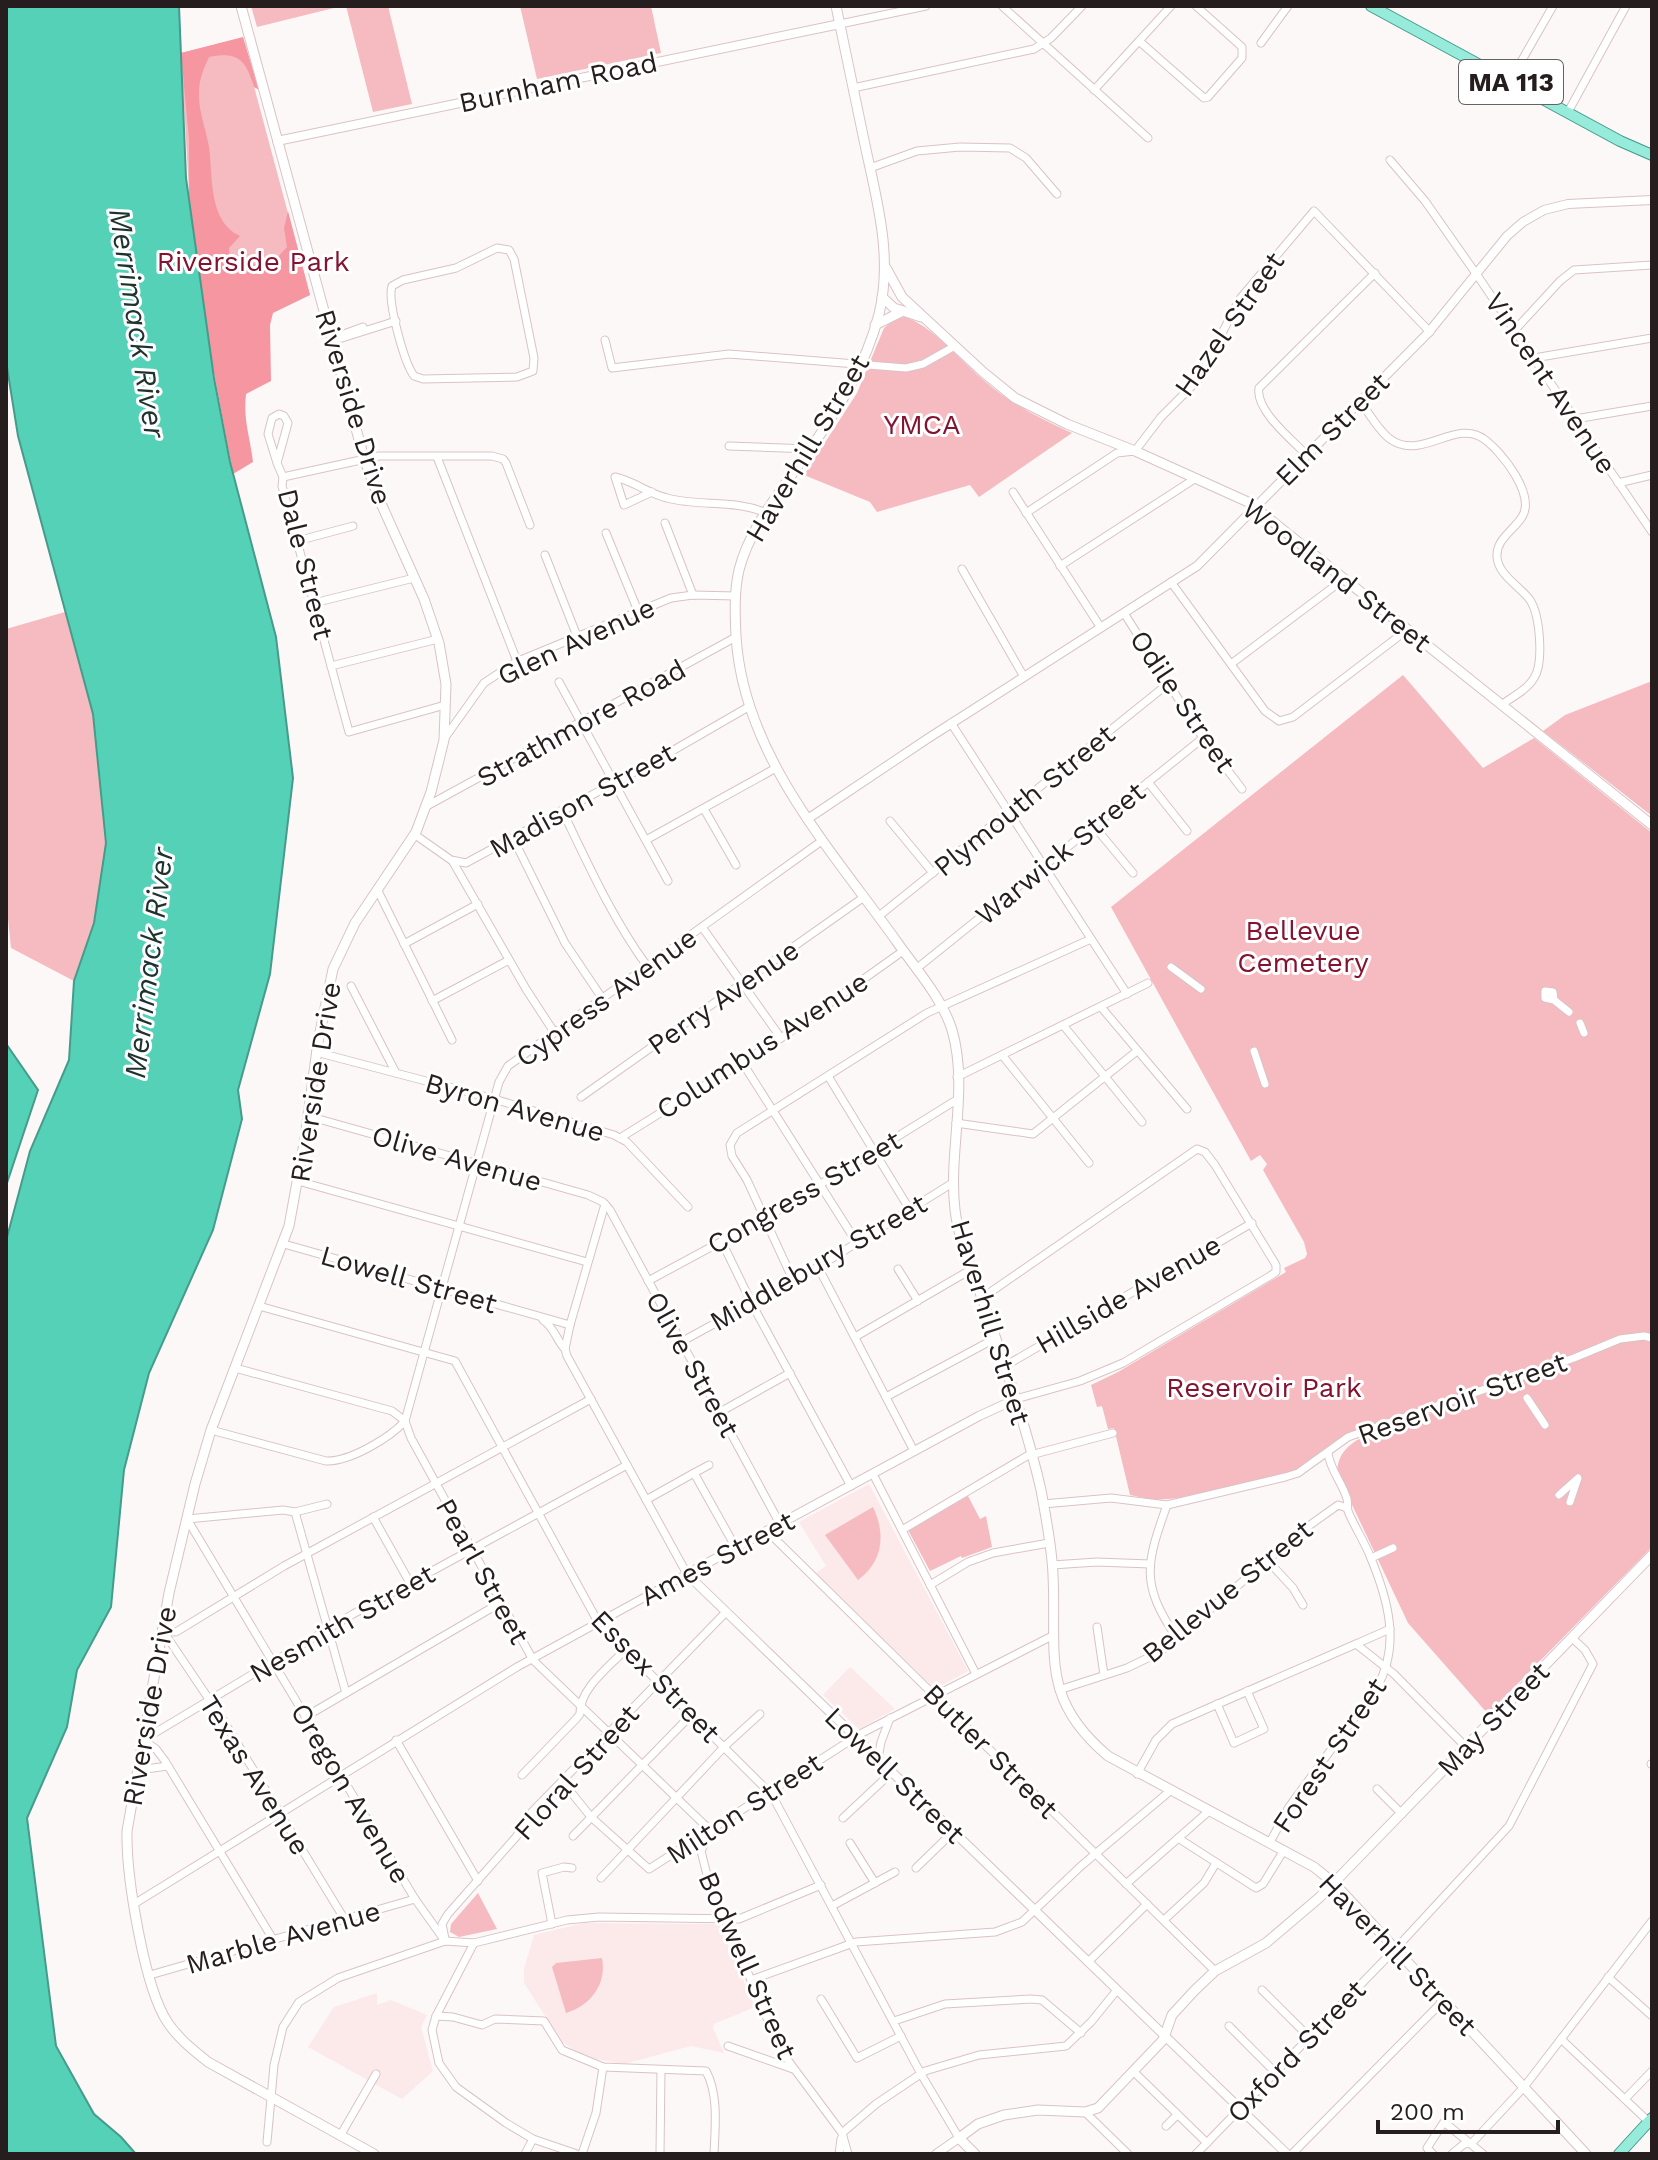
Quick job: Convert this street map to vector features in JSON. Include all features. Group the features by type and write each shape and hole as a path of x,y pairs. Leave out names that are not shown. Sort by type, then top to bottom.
{"main road":[{"name":"Riverside Drive","path":"241,6 364,458 438,639 445,673 444,739 414,834 347,937 333,969 316,1052 298,1181 284,1244 211,1430 169,1593 127,1831 126,1858 150,1975 167,2022 185,2045 208,2062 374,2154"},
{"name":"Haverhill Street","path":"836,6 881,220 884,265 882,297 860,365 833,415 766,513 745,553 736,596 736,637 741,676 756,728 776,768 823,840 916,969 952,1031 958,1099 954,1182 956,1217 1016,1399 1043,1504 1052,1565 1052,1636 1059,1690 1071,1715 1091,1742 1108,1756 1270,1842 1314,1867 1334,1883 1586,2154"},
{"name":"MA 113","path":"1371,6 1652,155"},
{"name":"Woodland Street","path":"884,265 902,297 1027,406 1237,496 1652,825"},
{"name":"Woodland Street","path":"882,297 894,308 924,318"},
{"path":"882,297 902,297"},
{"path":"875,325 903,311"},
{"name":"May Street","path":"1085,2112 1104,2104 1134,2072 1164,2035 1168,2021 1179,2005 1215,1971 1266,1943 1334,1883 1652,1555"},
{"path":"959,2138 991,2118 1020,2112 1085,2112"},
{"path":"1619,2154 1651,2122"},
{"name":"Essex Street","path":"959,2138 975,2154"}],"street":[{"path":"840,24 926,6"},
{"path":"1002,6 1148,138"},
{"path":"853,88 1025,52 1044,44 1082,6"},
{"path":"1094,90 1171,6"},
{"path":"1139,41 1204,98 1235,67 1242,47 1196,6"},
{"path":"1261,43 1288,6"},
{"path":"1510,81 1553,6"},
{"path":"1568,112 1626,6"},
{"name":"Burnham Road","path":"277,141 840,24"},
{"path":"870,168 929,149 1010,148 1026,158 1057,194"},
{"name":"Vincent Avenue","path":"1390,160 1425,201 1652,532"},
{"name":"Elm Street","path":"809,818 1203,560 1430,332 1507,236 1523,222 1544,210 1582,202 1652,200"},
{"name":"Hazel Street","path":"1135,451 1161,417 1198,380 1239,300 1314,211 1375,273"},
{"path":"497,248 505,248 514,259 534,368 522,377 416,377 409,368 396,321 390,295 395,283 450,270 497,248"},
{"path":"1515,330 1574,270 1652,265"},
{"path":"1307,455 1263,408 1257,397 1259,388 1375,273 1430,332"},
{"path":"331,339 341,333 396,321"},
{"path":"1534,358 1652,338"},
{"path":"605,340 612,368 729,354 912,367 955,346"},
{"path":"1360,401 1382,431 1397,443 1421,446 1466,434 1481,437 1505,462 1526,496 1525,510 1501,540 1497,562 1529,599 1536,612 1539,665 1530,684 1501,705"},
{"path":"1575,419 1652,406"},
{"path":"277,463 289,425 286,417 279,414 270,419 268,430 277,463 283,477"},
{"path":"729,446 811,449"},
{"path":"1026,513 1117,453 1135,451"},
{"name":"Dale Street","path":"445,705 349,732 282,486 283,477 364,458 492,456 503,459 530,525"},
{"path":"437,457 517,661"},
{"path":"1618,483 1652,475"},
{"path":"652,492 624,505 615,477 667,498 742,505 766,513"},
{"path":"1060,566 1196,478"},
{"path":"1013,492 1101,628"},
{"path":"665,523 693,595"},
{"path":"297,541 353,526"},
{"path":"606,533 638,611"},
{"path":"545,555 577,636"},
{"path":"962,569 1024,677"},
{"path":"314,603 414,578"},
{"path":"1231,664 1344,579"},
{"path":"1171,582 1270,717 1279,721 1293,717 1407,630"},
{"name":"Glen Avenue","path":"444,739 484,683 517,661 671,598 736,596"},
{"name":"Odile Street","path":"1124,613 1203,738 1242,789"},
{"name":"Strathmore Road","path":"425,807 582,724 736,637"},
{"path":"331,666 438,639"},
{"path":"559,682 668,881"},
{"name":"Plymouth Street","path":"879,916 1169,683"},
{"name":"Madison Street","path":"414,834 451,860 466,863 750,706"},
{"path":"951,723 1127,994"},
{"name":"Warwick Street","path":"916,969 1203,738"},
{"path":"646,840 776,768"},
{"path":"1148,782 1187,831"},
{"path":"704,809 736,865"},
{"path":"562,810 605,899 647,966"},
{"path":"890,821 933,873"},
{"path":"1094,826 1133,873"},
{"path":"513,838 565,943 602,998"},
{"name":"Cypress Avenue","path":"405,1421 494,1099 508,1066 823,840"},
{"path":"451,860 554,1032"},
{"path":"377,889 452,1040"},
{"name":"Perry Avenue","path":"581,1097 864,897"},
{"path":"404,944 478,904"},
{"path":"702,927 781,1038"},
{"path":"793,1280 747,1180 732,1156 730,1145 737,1133 927,1013 1091,939"},
{"name":"Columbus Avenue","path":"620,1138 781,1038 903,951"},
{"path":"432,1001 509,960"},
{"path":"1171,967 1201,989"},
{"path":"957,1077 1148,983"},
{"path":"351,986 396,1073"},
{"path":"1554,1000 1569,1012"},
{"path":"1101,1007 1187,1109"},
{"path":"1580,1023 1584,1033"},
{"path":"1063,1025 1142,1122"},
{"path":"956,1123 1033,1134 1137,1051"},
{"path":"1254,1051 1265,1084"},
{"name":"Byron Avenue","path":"316,1052 494,1099 620,1138 688,1207"},
{"path":"1002,1055 1089,1163"},
{"path":"742,1062 857,1243"},
{"path":"828,1076 910,1210"},
{"name":"Congress Street","path":"648,1281 821,1186 958,1099"},
{"name":"Olive Avenue","path":"308,1116 588,1195 605,1204"},
{"path":"982,1298 1197,1149 1205,1152 1252,1223"},
{"path":"298,1181 587,1262"},
{"name":"Middlebury Street","path":"681,1342 818,1267 954,1182"},
{"path":"565,1349 605,1204"},
{"name":"Olive Street","path":"605,1204 780,1524"},
{"name":"Ames Street","path":"134,1904 532,1658 1016,1399 1080,1381 1123,1363 1276,1272 1272,1255 1252,1223"},
{"name":"Hillside Avenue","path":"1005,1366 1252,1223"},
{"path":"722,1242 851,1486"},
{"name":"Lowell Street","path":"284,1244 570,1325"},
{"path":"818,1267 914,1451"},
{"path":"898,1269 918,1301"},
{"path":"855,1337 972,1269"},
{"name":"Essex Street","path":"259,1306 455,1361 598,1622 770,1792 920,2073 959,2138"},
{"name":"Lowell Street","path":"535,1315 552,1327 565,1349 687,1574 1289,2154"},
{"path":"886,1397 996,1338"},
{"name":"Reservoir Street","path":"1043,1504 1111,1498 1167,1505 1298,1473 1348,1437 1620,1339 1652,1338"},
{"path":"211,1430 315,1459 337,1461 395,1432 405,1421 392,1411 235,1368"},
{"path":"720,1412 790,1373"},
{"path":"1527,1398 1545,1425"},
{"path":"163,1631 176,1632 308,1553 591,1399"},
{"name":"Pearl Street","path":"405,1421 411,1438 532,1658 711,1831"},
{"path":"902,1530 1031,1454 1113,1433"},
{"path":"1328,1453 1347,1499 1347,1508 1382,1588 1390,1629 1387,1668"},
{"name":"Nesmith Street","path":"143,1740 328,1628 627,1465"},
{"path":"646,1500 709,1465"},
{"path":"694,1473 736,1548"},
{"path":"873,1474 976,1674"},
{"path":"1559,1495 1578,1478 1570,1502"},
{"path":"187,1519 283,1510 295,1512 327,1504"},
{"path":"1167,1505 1150,1564 1154,1603 1177,1638"},
{"name":"Bellevue Street","path":"1059,1690 1149,1659 1331,1509 1338,1505 1347,1508"},
{"path":"295,1512 346,1693"},
{"path":"373,1517 410,1583"},
{"name":"Oregon Avenue","path":"187,1519 415,1899 445,1941"},
{"name":"Butler Street","path":"767,1531 1215,1971"},
{"path":"930,1585 968,1562 993,1553 1049,1543"},
{"path":"1371,1558 1393,1548"},
{"path":"1268,1561 1293,1588 1303,1605"},
{"path":"1052,1565 1097,1562 1150,1564"},
{"path":"305,1717 500,1603"},
{"name":"Floral Street","path":"445,1941 442,1924 448,1914 516,1837 532,1812 726,1612"},
{"path":"1097,1627 1104,1675"},
{"path":"1137,1774 1166,1728 1390,1629"},
{"name":"Texas Avenue","path":"163,1631 210,1699 345,1920"},
{"name":"Milton Street","path":"627,1850 649,1869 856,1737 1052,1636"},
{"name":"Oxford Street","path":"1196,2154 1497,1842 1519,1811 1593,1664 1585,1650 1572,1638"},
{"path":"1356,1644 1387,1668 1466,1747"},
{"path":"522,1775 576,1719 584,1694 625,1650"},
{"name":"Forest Street","path":"1270,1842 1289,1807 1377,1687 1387,1668"},
{"path":"1217,1704 1234,1743 1264,1729 1247,1691"},
{"path":"573,1836 692,1714"},
{"path":"601,1878 725,1746 760,1714"},
{"path":"878,1758 890,1718"},
{"path":"143,1740 156,1749 168,1766 274,1941"},
{"path":"396,1740 478,1881"},
{"path":"138,1770 168,1766"},
{"path":"843,1818 892,1772"},
{"path":"562,1781 591,1817 627,1850"},
{"path":"1377,1789 1402,1814"},
{"path":"751,1980 852,1943 995,1932 1015,1927 1170,1791"},
{"path":"1126,1884 1209,1811"},
{"name":"Bodwell Street","path":"711,1831 701,1851 724,1919 781,2051 842,2133 848,2154"},
{"path":"916,1868 954,1831"},
{"path":"1178,1838 1256,1888 1263,1884 1284,1850"},
{"path":"850,1843 875,1883"},
{"path":"1164,1920 1204,1883 1216,1863"},
{"path":"552,1924 542,1873 572,1868"},
{"path":"832,1906 895,1872"},
{"path":"267,2142 278,2039 290,2012 299,2002 338,1978 445,1941 474,1943 552,1924 599,1917 739,1919 821,1885"},
{"name":"Marble Avenue","path":"150,1975 415,1899"},
{"path":"1088,1962 1147,1904"},
{"path":"1452,2154 1464,2144 1472,2143 1524,2087 1652,1921"},
{"path":"474,1943 436,2016 432,2030 439,2063 472,2100 533,2139 580,2154 596,2113 603,2067"},
{"path":"1608,1977 1652,2016"},
{"path":"839,2154 842,2133 920,2073 979,2055 1057,2049 1073,2042 1117,1990"},
{"path":"1262,1990 1309,2037"},
{"path":"821,1999 857,2058 901,2036"},
{"path":"894,2021 945,2004 1031,1999 1042,2000 1081,2033"},
{"path":"1289,2154 1443,2001"},
{"path":"436,2016 482,2025 495,2019 544,2021 562,2050 603,2067 706,2071 710,2077 715,2110 714,2154"},
{"path":"1229,2026 1275,2072"},
{"path":"1561,2039 1651,2122"},
{"path":"728,2046 793,2069"},
{"path":"660,2154 661,2070"},
{"path":"1625,2099 1652,2071"},
{"path":"1134,2072 1207,2143"},
{"path":"340,2136 376,2074"},
{"path":"1085,2112 1128,2154"},
{"path":"1166,2126 1177,2115"},
{"path":"1430,2151 1444,2122 1483,2154"},
{"path":"936,2154 959,2138"},
{"path":"525,2154 533,2139"}],"shaded area":[{"path":"243,37 259,90 254,87 244,64 227,55 209,57 199,87 217,209 222,220 240,236 229,248 230,264 235,269 276,259 287,247 284,228 288,211 310,295 273,313 270,325 271,381 246,394 246,421 253,462 233,474 208,341 189,198 189,140 181,53"},
{"path":"869,1484 968,1671 935,1689 816,1573 826,1566 799,1522"},
{"path":"850,1667 895,1709 859,1729 823,1695"},
{"path":"584,1923 719,1924 755,2007 714,2024 724,2053 691,2046 624,2064 585,2057 562,2042 524,1983 524,1969 534,1935"},
{"path":"377,1993 377,2005 391,2000 427,2015 421,2027 433,2071 402,2099 308,2047 334,2007"}],"green space":[{"path":"251,6 342,6 257,27"},
{"path":"346,6 388,6 412,104 373,112"},
{"path":"520,6 651,6 661,53 537,79"},
{"name":"Riverside Park","path":"241,38 310,295 219,326 189,191 181,53"},
{"name":"YMCA","path":"906,317 939,338 1007,398 1072,433 979,497 970,485 877,512 870,502 804,475 857,393 884,328 896,318"},
{"path":"65,612 93,714 106,843 94,923 74,981 11,948 6,899 6,629"},
{"name":"Bellevue Cemetery","path":"1403,675 1483,768 1534,738 1652,833 1652,1547 1488,1714 1408,1623 1337,1473 1342,1454 1357,1440 1470,1399 1466,1391 1351,1433 1314,1462 1291,1472 1181,1498 1154,1500 1130,1495 1114,1428 1108,1429 1102,1406 1097,1407 1091,1385 1286,1272 1284,1268 1307,1254 1304,1242 1263,1170 1267,1164 1260,1155 1251,1161 1111,907"},
{"path":"1652,681 1652,816 1543,731 1565,715"},
{"path":"968,1496 980,1519 986,1516 992,1547 961,1556 930,1571 908,1530"},
{"path":"873,1507 880,1528 880,1547 873,1565 858,1580 825,1535"},
{"path":"478,1893 497,1929 459,1937 450,1932 451,1924"},
{"path":"602,1958 602,1976 595,1992 583,2005 566,2013 552,1967 556,1963"}],"water":[{"name":"Merrimack River","path":"6,6 179,6 186,178 214,378 230,462 276,637 293,778 270,974 238,1090 242,1119 213,1230 149,1373 124,1470 111,1607 77,1670 67,1727 27,1818 56,2046 94,2114 136,2154 6,2154 6,1241 30,1151 69,1060 74,981 94,923 106,843 93,714 18,436 6,361"},
{"path":"7,1045 38,1090 6,1186 6,1052"}],"park label":[{"name":"Reservoir Park","path":"1264,1387"}]}
